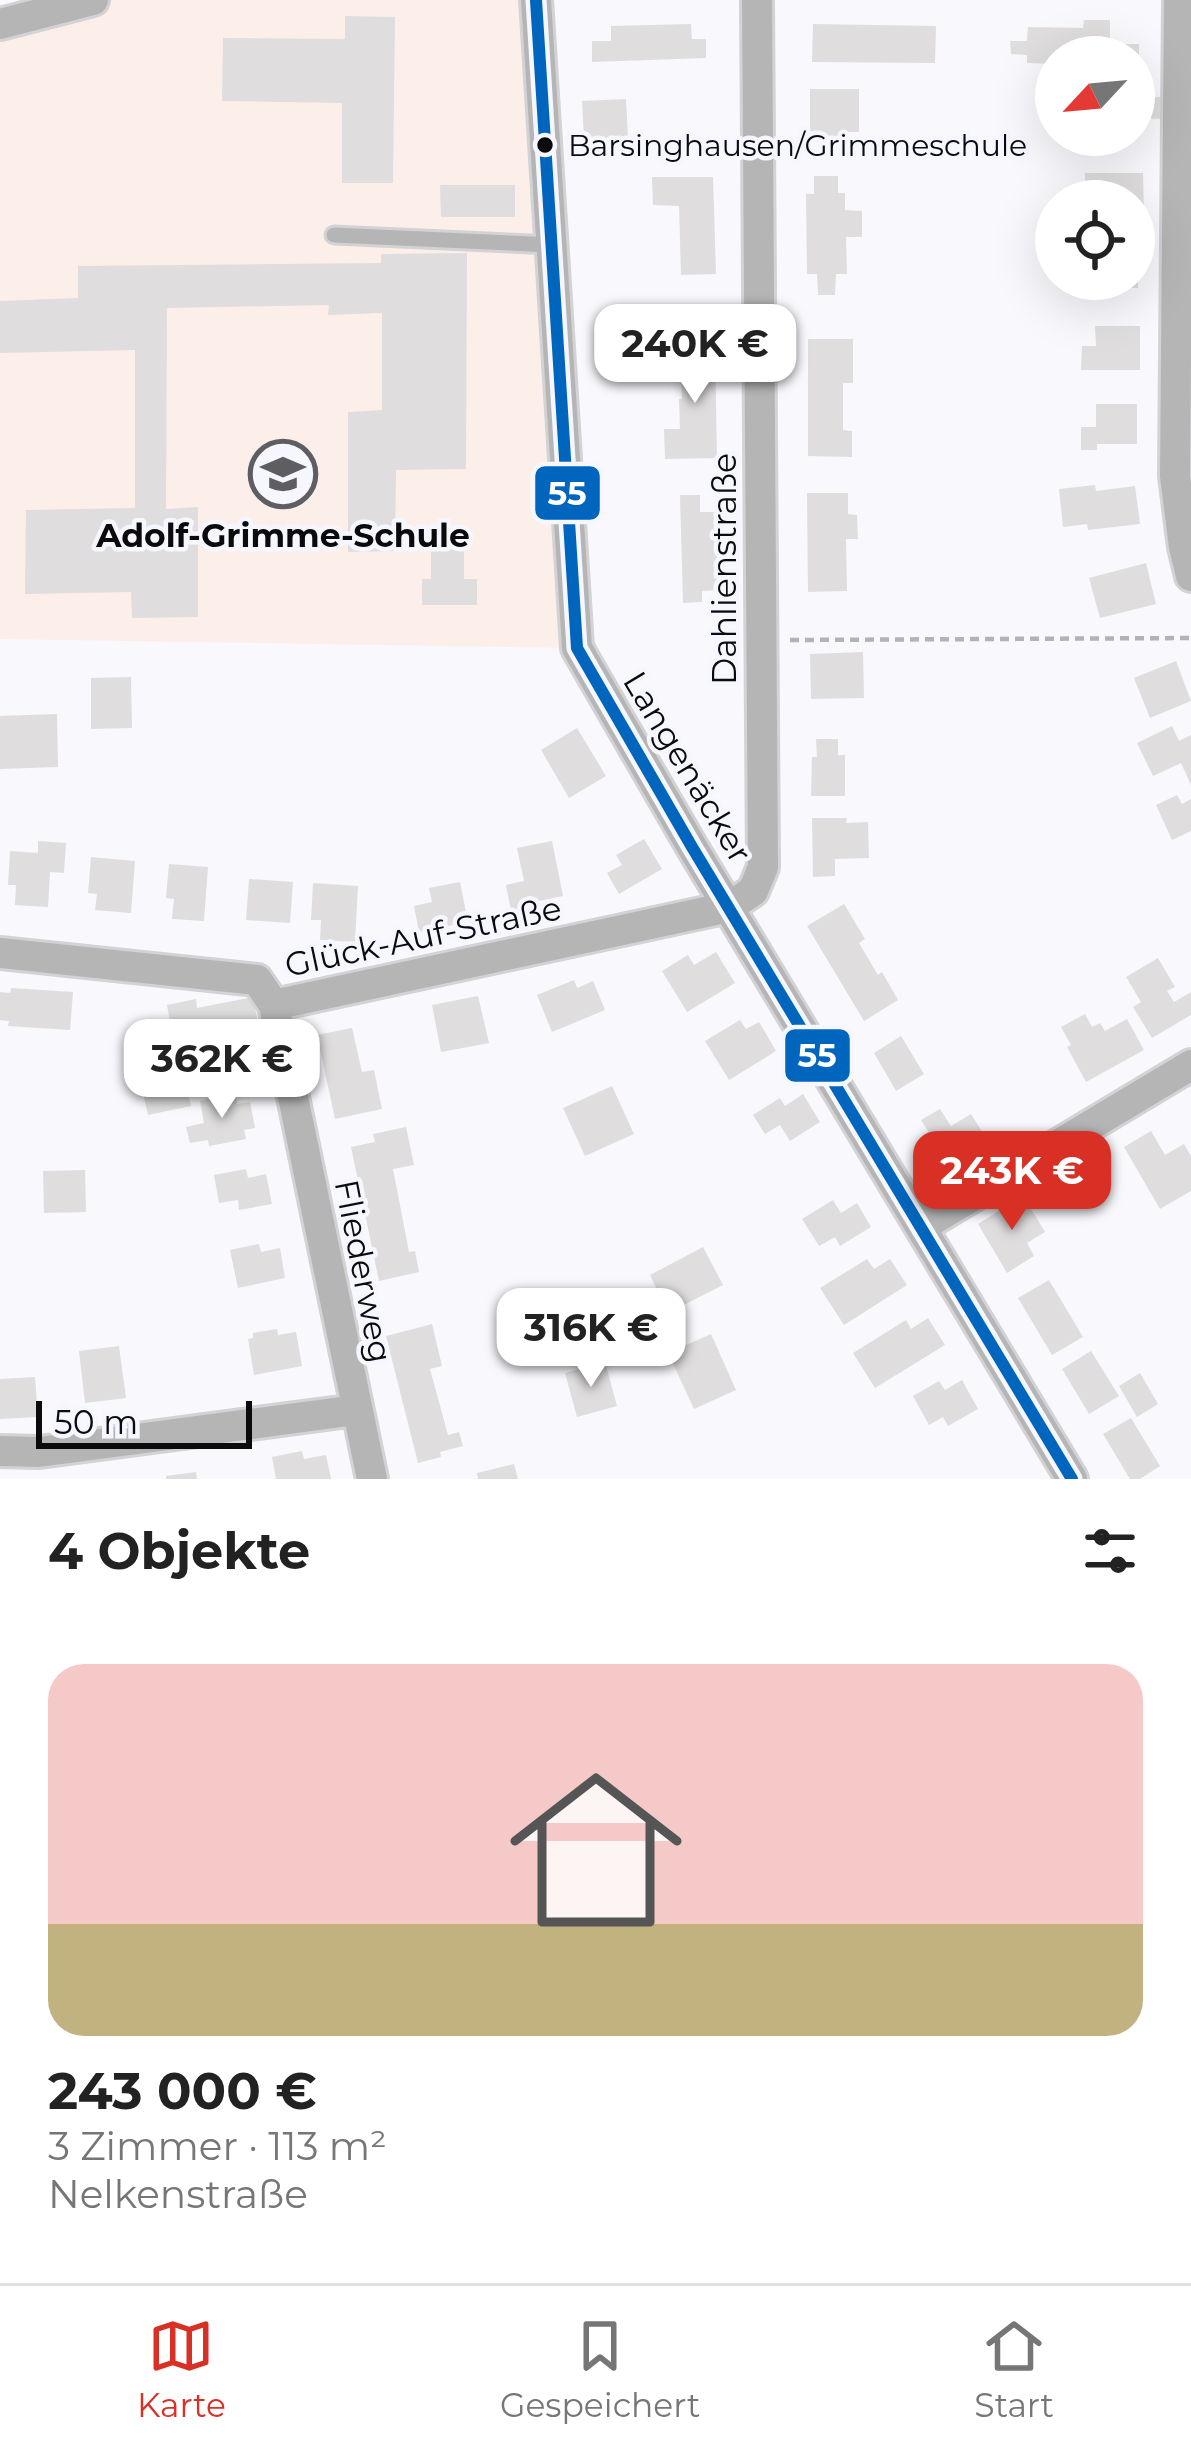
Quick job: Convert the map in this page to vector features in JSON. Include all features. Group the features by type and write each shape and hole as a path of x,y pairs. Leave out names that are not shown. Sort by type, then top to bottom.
{"street":[{"name":"Langenäcker","path":"536,0 578,648 1072,1479"},
{"name":"Dahlienstraße","path":"730,907 753,891 763,867 758,0"},
{"path":"1179,0 1175,476 1191,576"},
{"path":"0,24 77,1"},
{"name":"Glück-Auf-Straße","path":"0,953 257,980 274,1005 730,907"},
{"name":"Fliederweg","path":"274,1005 372,1479"},
{"path":"921,1226 1191,1065"},
{"path":"0,1451 39,1452 356,1410"}],"lane":[{"path":"334,235 552,245"}],"path":[{"path":"760,640 1191,638"}],"shaded area":[{"name":"Adolf-Grimme-Schule","path":"93,0 536,0 577,648 0,639 0,24"}],"building":[{"path":"345,16 395,17 393,183 342,183 342,103 222,101 223,38 345,39"},
{"path":"1084,20 1110,20 1110,36 1035,36 1035,63 1027,63 1027,55 1011,54 1010,41 1027,41 1028,27 1083,28"},
{"path":"691,24 692,39 706,39 706,58 592,62 592,41 611,41 611,26"},
{"path":"813,24 936,26 935,63 812,62"},
{"path":"810,89 859,89 859,132 845,132 845,142 810,142"},
{"path":"1155,97 1161,97 1160,119 1155,119"},
{"path":"626,99 628,137 584,139 582,101"},
{"path":"1085,173 1143,173 1143,180 1085,180"},
{"path":"814,176 838,176 845,210 862,211 862,237 846,237 847,274 836,274 835,295 818,295 817,274 807,274 806,194 814,194"},
{"path":"652,177 713,177 716,274 681,275 679,206 653,205"},
{"path":"440,185 515,185 515,217 441,217"},
{"path":"467,253 466,469 396,470 395,551 348,552 348,412 382,410 382,313 328,315 329,305 167,308 166,509 198,507 198,617 132,618 131,592 25,594 26,510 135,508 135,350 0,353 0,301 78,298 78,266 381,263 381,254"},
{"path":"1095,326 1140,326 1140,370 1081,370 1082,346 1096,346"},
{"path":"701,339 702,349 715,348 717,458 665,459 664,429 680,429 680,340"},
{"path":"808,339 853,339 853,383 843,383 843,430 852,431 852,457 808,456"},
{"path":"1096,404 1137,404 1137,444 1097,444 1097,450 1081,450 1081,427 1096,427"},
{"path":"1095,485 1096,491 1135,486 1140,524 1088,530 1087,524 1063,527 1059,489"},
{"path":"807,493 848,493 848,514 857,515 858,539 846,539 847,591 808,592"},
{"path":"680,495 700,495 700,512 716,512 719,590 702,591 702,602 683,603"},
{"path":"431,544 464,544 464,579 477,579 477,605 422,605 422,579 431,579"},
{"path":"1146,563 1156,604 1100,618 1089,578"},
{"path":"863,652 864,698 811,699 810,654"},
{"path":"1176,661 1191,701 1150,718 1134,678"},
{"path":"131,677 132,728 91,729 91,678"},
{"path":"57,714 58,767 0,769 0,716"},
{"path":"1172,726 1179,741 1191,735 1191,785 1181,763 1153,776 1137,743"},
{"path":"577,728 606,776 569,798 541,750"},
{"path":"816,739 838,739 838,755 845,755 845,796 811,796"},
{"path":"1177,795 1182,804 1191,799 1191,831 1172,840 1156,805"},
{"path":"812,818 868,822 869,858 835,859 835,876 813,877"},
{"path":"644,839 662,869 619,894 607,873 622,865 616,855"},
{"path":"38,841 66,843 64,873 50,872 48,907 15,905 16,885 8,885 10,851 38,853"},
{"path":"552,841 563,896 539,901 541,910 512,916 506,885 524,881 517,848"},
{"path":"91,857 135,861 131,913 95,910 97,894 88,893"},
{"path":"169,864 208,867 204,921 172,919 174,899 166,898"},
{"path":"249,879 293,882 290,923 246,920"},
{"path":"460,882 468,922 419,932 414,906 432,902 429,888"},
{"path":"313,883 358,886 355,942 320,940 321,920 311,920"},
{"path":"844,904 865,939 859,943 898,1000 864,1021 807,926"},
{"path":"716,952 735,983 687,1012 662,971 688,955 694,965"},
{"path":"1158,958 1175,987 1167,991 1174,1002 1191,992 1191,1015 1152,1038 1133,1007 1141,1002 1126,977"},
{"path":"574,980 577,988 593,981 605,1010 552,1032 537,995"},
{"path":"11,988 73,992 70,1030 8,1026 9,1021 0,1020 0,992 10,993"},
{"path":"478,996 489,1043 441,1052 432,1005"},
{"path":"253,997 263,1048 208,1059 201,1028 172,1033 167,1005 196,999 197,1008"},
{"path":"1085,1014 1092,1027 1100,1023 1105,1031 1127,1019 1144,1050 1086,1082 1061,1027"},
{"path":"740,1020 746,1029 759,1022 776,1051 729,1080 705,1041"},
{"path":"352,1028 362,1072 374,1070 382,1109 335,1119 317,1035"},
{"path":"901,1036 924,1074 896,1091 874,1053"},
{"path":"184,1075 191,1106 148,1115 141,1084"},
{"path":"612,1086 634,1134 585,1156 563,1108"},
{"path":"235,1094 237,1104 250,1102 255,1128 244,1130 246,1139 209,1146 208,1140 190,1143 186,1127 204,1123 200,1101"},
{"path":"803,1094 820,1122 790,1141 780,1125 765,1134 753,1115 780,1098 785,1106"},
{"path":"940,1109 951,1126 971,1114 993,1149 949,1176 926,1139 931,1136 921,1120"},
{"path":"406,1127 414,1165 393,1169 409,1252 415,1251 419,1272 379,1281 351,1147 375,1142 373,1134"},
{"path":"1151,1131 1165,1155 1184,1144 1191,1156 1191,1191 1160,1209 1124,1147"},
{"path":"246,1169 248,1178 266,1174 272,1204 239,1210 238,1200 219,1203 214,1175"},
{"path":"85,1170 86,1212 44,1213 43,1171"},
{"path":"1023,1196 1045,1232 1027,1243 1034,1256 1007,1273 978,1224"},
{"path":"833,1200 841,1213 857,1203 871,1227 840,1246 835,1237 819,1246 802,1219"},
{"path":"259,1244 261,1252 280,1248 285,1278 238,1288 230,1250"},
{"path":"703,1247 723,1285 668,1313 650,1275"},
{"path":"867,1259 874,1269 890,1259 907,1285 844,1325 820,1288"},
{"path":"1049,1280 1083,1337 1052,1355 1018,1298"},
{"path":"928,1318 945,1345 875,1388 853,1353 906,1320 911,1329"},
{"path":"432,1324 442,1366 430,1369 448,1435 459,1432 463,1446 418,1463 386,1336"},
{"path":"277,1329 278,1335 296,1332 302,1366 254,1375 248,1339 253,1333"},
{"path":"711,1334 736,1390 694,1409 668,1353"},
{"path":"119,1346 126,1398 85,1403 79,1351"},
{"path":"1091,1351 1119,1396 1089,1414 1062,1369"},
{"path":"605,1362 617,1406 577,1417 565,1373"},
{"path":"1140,1373 1158,1404 1137,1417 1119,1386"},
{"path":"35,1377 38,1417 0,1419 0,1379"},
{"path":"962,1380 978,1409 948,1426 943,1417 929,1425 913,1396 939,1381 945,1390"},
{"path":"1131,1418 1160,1466 1140,1479 1130,1479 1103,1434"},
{"path":"302,1451 304,1459 326,1455 331,1479 276,1479 272,1457"},
{"path":"514,1464 518,1479 478,1479 477,1473"},
{"path":"196,1472 197,1479 166,1479 166,1476"}],"transit line":[{"name":"55","path":"536,0 577,648 1072,1479"}],"place":[{"name":"Barsinghausen/Grimmeschule","path":"545,145"},
{"name":"Adolf-Grimme-Schule","path":"283,474"}]}
